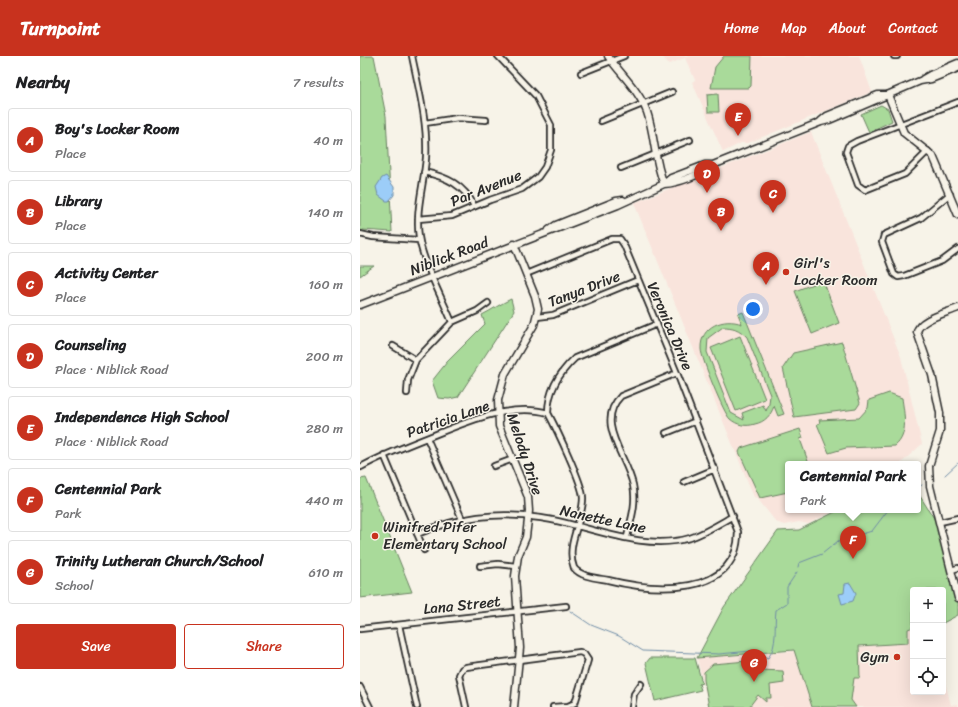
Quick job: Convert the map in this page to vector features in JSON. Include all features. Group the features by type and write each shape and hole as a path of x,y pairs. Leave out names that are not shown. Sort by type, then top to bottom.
{"street":[{"path":"412,56 425,122 426,158 418,219 419,240 432,276 452,322"},
{"name":"Par Avenue","path":"418,219 452,216 474,206 522,189 531,184 545,167 551,150 551,125 542,106 530,88 498,56"},
{"path":"581,73 610,59 624,56"},
{"path":"610,59 639,94 644,104 651,124 658,171 664,184"},
{"name":"Niblick Road","path":"360,305 514,244 557,229 664,184 671,183 707,170 713,165 820,122 827,116 878,95 888,95 920,81 930,74 958,63"},
{"name":"Niblick Road","path":"920,81 932,79 958,68"},
{"path":"601,121 672,92"},
{"path":"888,95 904,133 928,151 937,163 958,215"},
{"path":"928,151 905,174 870,190 865,190 858,185 846,152 848,146 958,102"},
{"path":"425,122 458,118 486,120"},
{"path":"621,168 690,140"},
{"path":"424,172 452,181 467,194 474,206"},
{"path":"950,194 921,218 884,234 882,242 894,274 898,277 942,261 958,249"},
{"path":"360,234 374,237 419,240"},
{"name":"Veronica Drive","path":"526,274 616,238 622,241 677,373 733,516 738,532 737,543 734,556 725,569 711,578 701,582 674,587 657,588 625,584 577,572 572,564 572,552 583,502 582,491 548,413"},
{"path":"514,244 535,296 538,309 537,317"},
{"name":"Tanya Drive","path":"537,317 553,315 638,280"},
{"path":"407,393 408,380 416,360 452,322 477,312 488,303"},
{"path":"958,308 924,322 918,327 917,332 932,375 940,413 940,431 931,455 928,474 958,598"},
{"name":"Melody Drive","path":"514,707 520,659 515,580 516,566 526,537 529,517 528,497 499,426 497,413 500,388 505,374 534,326 537,317"},
{"path":"548,413 548,402 554,386 575,358 657,324"},
{"path":"393,346 416,360"},
{"path":"627,537 634,508 634,486 612,431 609,416 615,402 621,396 677,373"},
{"name":"Patricia Lane","path":"361,467 384,455 481,416 497,413 536,411 548,413"},
{"path":"666,433 696,421"},
{"path":"427,438 462,519"},
{"path":"384,455 424,550"},
{"path":"494,466 513,459"},
{"path":"684,482 715,469"},
{"name":"Nanette Lane","path":"417,534 462,519 493,515 529,517 659,542 682,540 700,534 733,516"},
{"path":"940,522 958,518"},
{"path":"480,566 498,564 516,566"},
{"path":"951,570 958,568"},
{"name":"Lana Street","path":"360,629 566,606"},
{"path":"399,624 417,707"},
{"path":"466,707 459,679 460,671 462,669 470,666 580,652 587,657 587,664 577,699 572,704 553,707"},
{"path":"632,707 634,694 641,684"},
{"path":"360,686 370,707"}],"shaded area":[{"path":"662,56 859,56 872,92 748,143 741,143 723,152 692,82 695,80 685,58 669,64"},
{"path":"811,132 901,357 922,444 903,461 785,461 785,513 830,513 808,524 799,522 784,525 776,522 757,498 754,497 634,203"},
{"path":"910,628 910,695 946,695 946,686 951,705 958,704 958,707 709,707 697,658 908,643 908,629"}],"green space":[{"path":"360,56 374,56 386,116 392,232 363,230 360,232"},
{"path":"724,56 752,56 751,86 749,88 711,88 715,67"},
{"path":"718,94 719,112 708,112 707,95"},
{"path":"881,105 888,109 892,121 869,132 861,114"},
{"path":"360,266 374,266 360,276"},
{"path":"823,280 839,323 812,334 795,291"},
{"path":"511,299 514,311 458,397 449,399 438,398 432,381 447,362 485,324 482,315"},
{"path":"743,312 784,414 778,416 774,406 765,420 752,425 742,425 736,423 727,415 718,397 701,349 704,334 714,325 728,322 742,324 738,314","holes":["723,327 739,330 747,337 770,395 769,404 766,411 763,405 742,413 744,420 731,413 707,352 708,338"]},
{"path":"740,336 765,399 736,411 711,348"},
{"path":"842,342 860,403 856,409 794,417 783,368 793,353"},
{"path":"889,393 902,398 904,410 904,430 895,446 846,448 829,453 817,424 820,423 819,420 859,418 868,408 869,400"},
{"path":"800,429 803,438 800,439 808,461 785,461 785,493 760,498 739,452 741,448"},
{"name":"Winifred Pifer Elementary School","path":"366,478 412,592 360,598 360,479"},
{"path":"921,498 942,531 958,598 958,615 946,621 946,587 910,587 910,628 908,629 908,643 859,646 860,678 854,678 851,700 856,707 812,707 794,650 697,658 724,607 778,531 799,530 833,513 921,513"},
{"path":"650,658 695,658 702,683 699,684 701,690 655,701 646,663"},
{"path":"747,661 760,670 783,671 784,683 770,685 771,698 766,698 766,702 758,695 749,707 709,707 704,672 713,664"}],"water":[{"path":"386,176 394,187 394,195 389,201 386,201 378,195 376,187 382,178"},
{"path":"850,583 856,593 853,601 842,604 839,594 844,593 845,584"}],"waterway":[{"path":"945,475 958,463"},
{"path":"798,567 799,563 822,554 838,541 872,531 886,513"},
{"path":"570,611 591,625 619,636 643,651 719,654 751,651 768,658 773,648 776,610 787,603 787,587 797,572"}],"place":[{"name":"Independence High School","path":"738,136"},
{"name":"Counseling","path":"707,193"},
{"name":"Activity Center","path":"773,213"},
{"name":"Library","path":"721,231"},
{"name":"Girl's Locker Room","path":"786,272"},
{"name":"Boy's Locker Room","path":"766,285"},
{"name":"Winifred Pifer Elementary School","path":"375,536"},
{"name":"Centennial Park","path":"853,559"},
{"name":"Gym","path":"897,657"},
{"name":"Trinity Lutheran Church/School","path":"754,682"}]}
